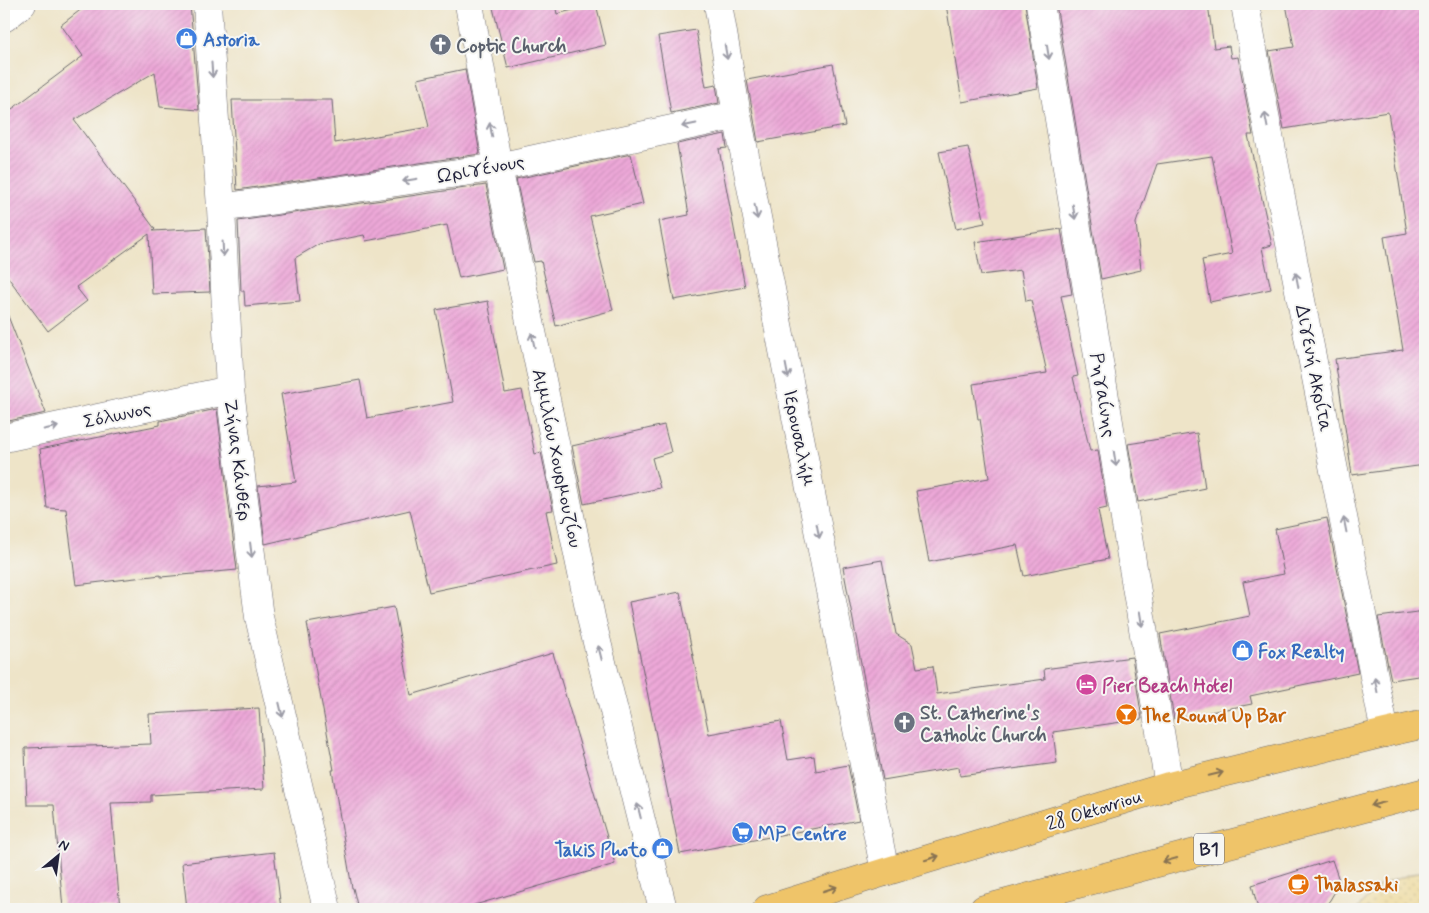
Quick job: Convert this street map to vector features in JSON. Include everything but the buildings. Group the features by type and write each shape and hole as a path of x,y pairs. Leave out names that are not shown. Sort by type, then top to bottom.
{"main road":[{"name":"28 Oktovriou","path":"767,909 1169,786 1425,724"},
{"name":"B1","path":"984,909 1425,792"}],"street":[{"path":"4,18 22,4"},
{"name":"Ζήνας Κάνθερ","path":"207,4 222,208 230,390 259,617 327,909"},
{"name":"Αιμιλίου Χουρμουζίου","path":"469,4 498,167 592,622 664,909"},
{"name":"Ιερουσαλήμ","path":"718,4 737,115 885,872"},
{"name":"Ρηγαίνης","path":"1040,4 1169,786"},
{"name":"Διγενή Ακρίτα","path":"1245,4 1385,733"},
{"name":"Ωριγένους","path":"222,208 498,167 737,115"},
{"name":"Σόλωνος","path":"4,438 230,390"}],"sand":[{"path":"1425,869 1425,909 1357,909 1380,885"}],"place":[{"name":"Astoria","path":"187,39"},
{"name":"Coptic Church","path":"440,45"},
{"name":"Fox Realty","path":"1242,651"},
{"name":"Pier Beach Hotel","path":"1086,685"},
{"name":"The Round Up Bar","path":"1126,715"},
{"name":"St. Catherine's Catholic Church","path":"904,723"},
{"name":"MP Centre","path":"742,833"},
{"name":"Takis Photo","path":"663,849"},
{"name":"Thalassaki","path":"1298,884"}]}
